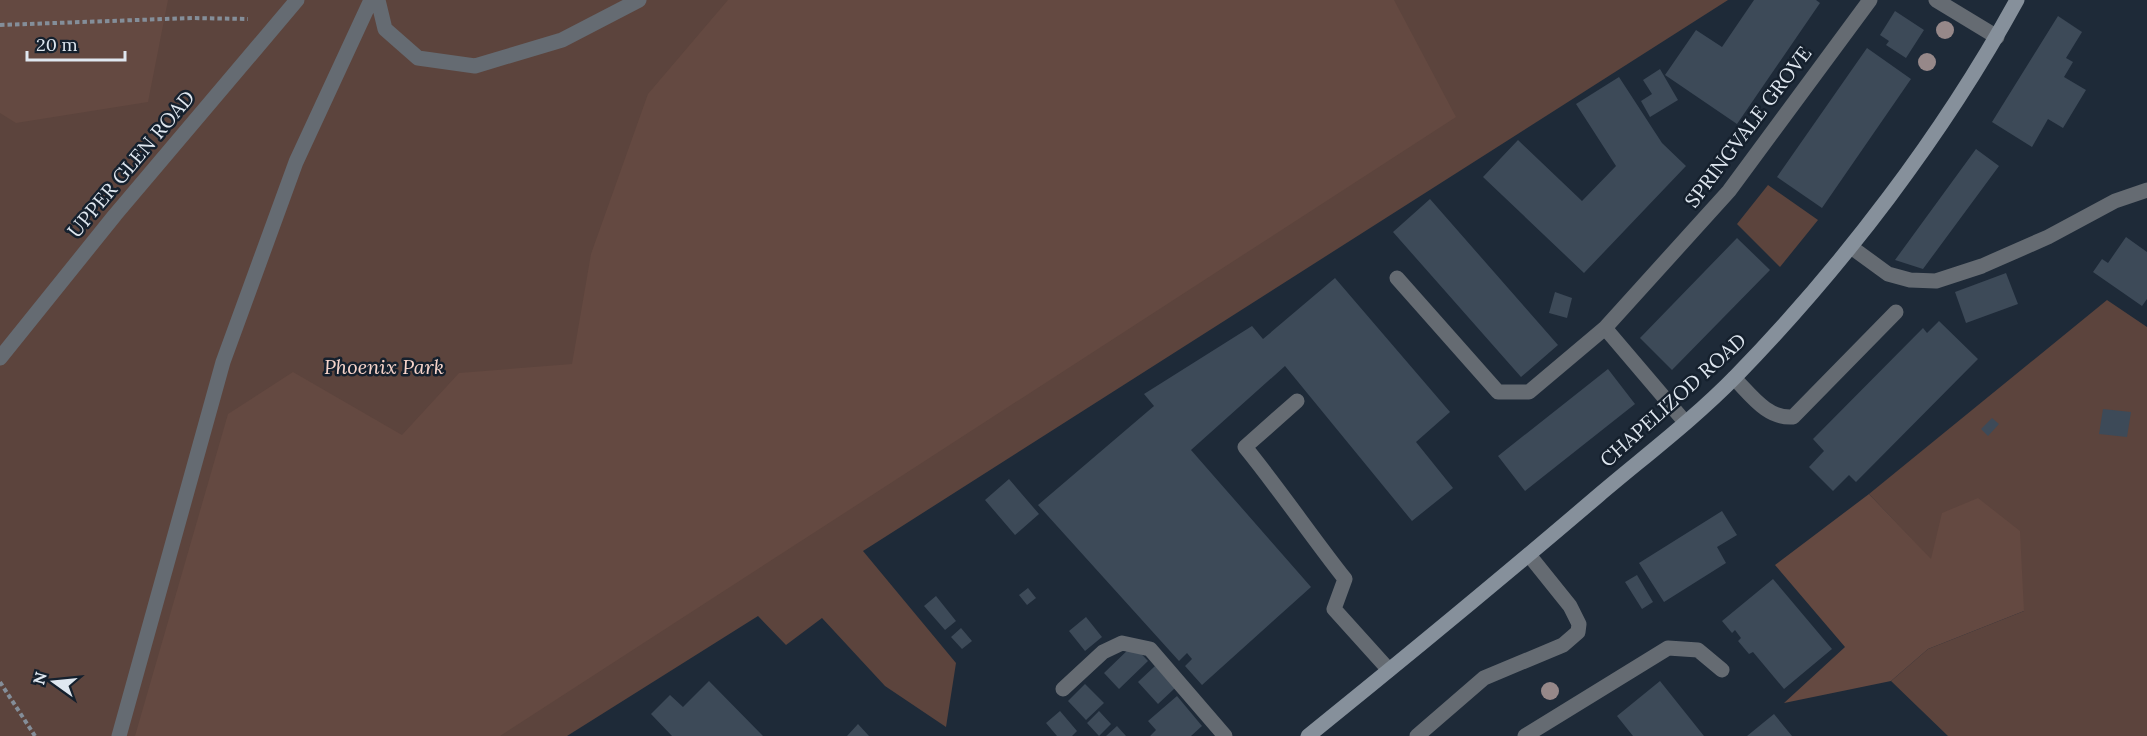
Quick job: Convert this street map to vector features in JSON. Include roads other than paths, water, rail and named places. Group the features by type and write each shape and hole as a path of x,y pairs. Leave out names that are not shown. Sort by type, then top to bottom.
{"main road":[{"name":"CHAPELIZOD ROAD","path":"1308,736 1529,555 1734,378 1801,306 1889,198 1997,38 2017,0"}],"street":[{"name":"UPPER GLEN ROAD","path":"0,358 115,215 297,0"},
{"path":"119,736 223,362 296,162 371,0"},
{"path":"378,0 385,29 418,58 475,66 562,40 639,0"},
{"name":"SPRINGVALE GROVE","path":"1397,278 1498,392 1529,392 1605,328 1730,191 1870,0"},
{"path":"1936,0 1997,38"},
{"path":"1851,247 1888,274 1910,280 1936,281 1982,266 2048,237 2115,201 2147,190"},
{"path":"1734,378 1768,412 1783,418 1793,417 1896,312"},
{"path":"1605,328 1685,422"},
{"path":"1297,401 1245,447 1346,579 1334,609 1389,670"},
{"path":"1417,736 1484,678 1563,645 1578,632 1579,624 1570,606 1529,555"},
{"path":"1062,689 1103,652 1122,643 1150,649 1225,736"},
{"path":"1525,736 1668,648 1698,650 1722,670"}],"park label":[{"name":"Phoenix Park","path":"384,367"}]}
